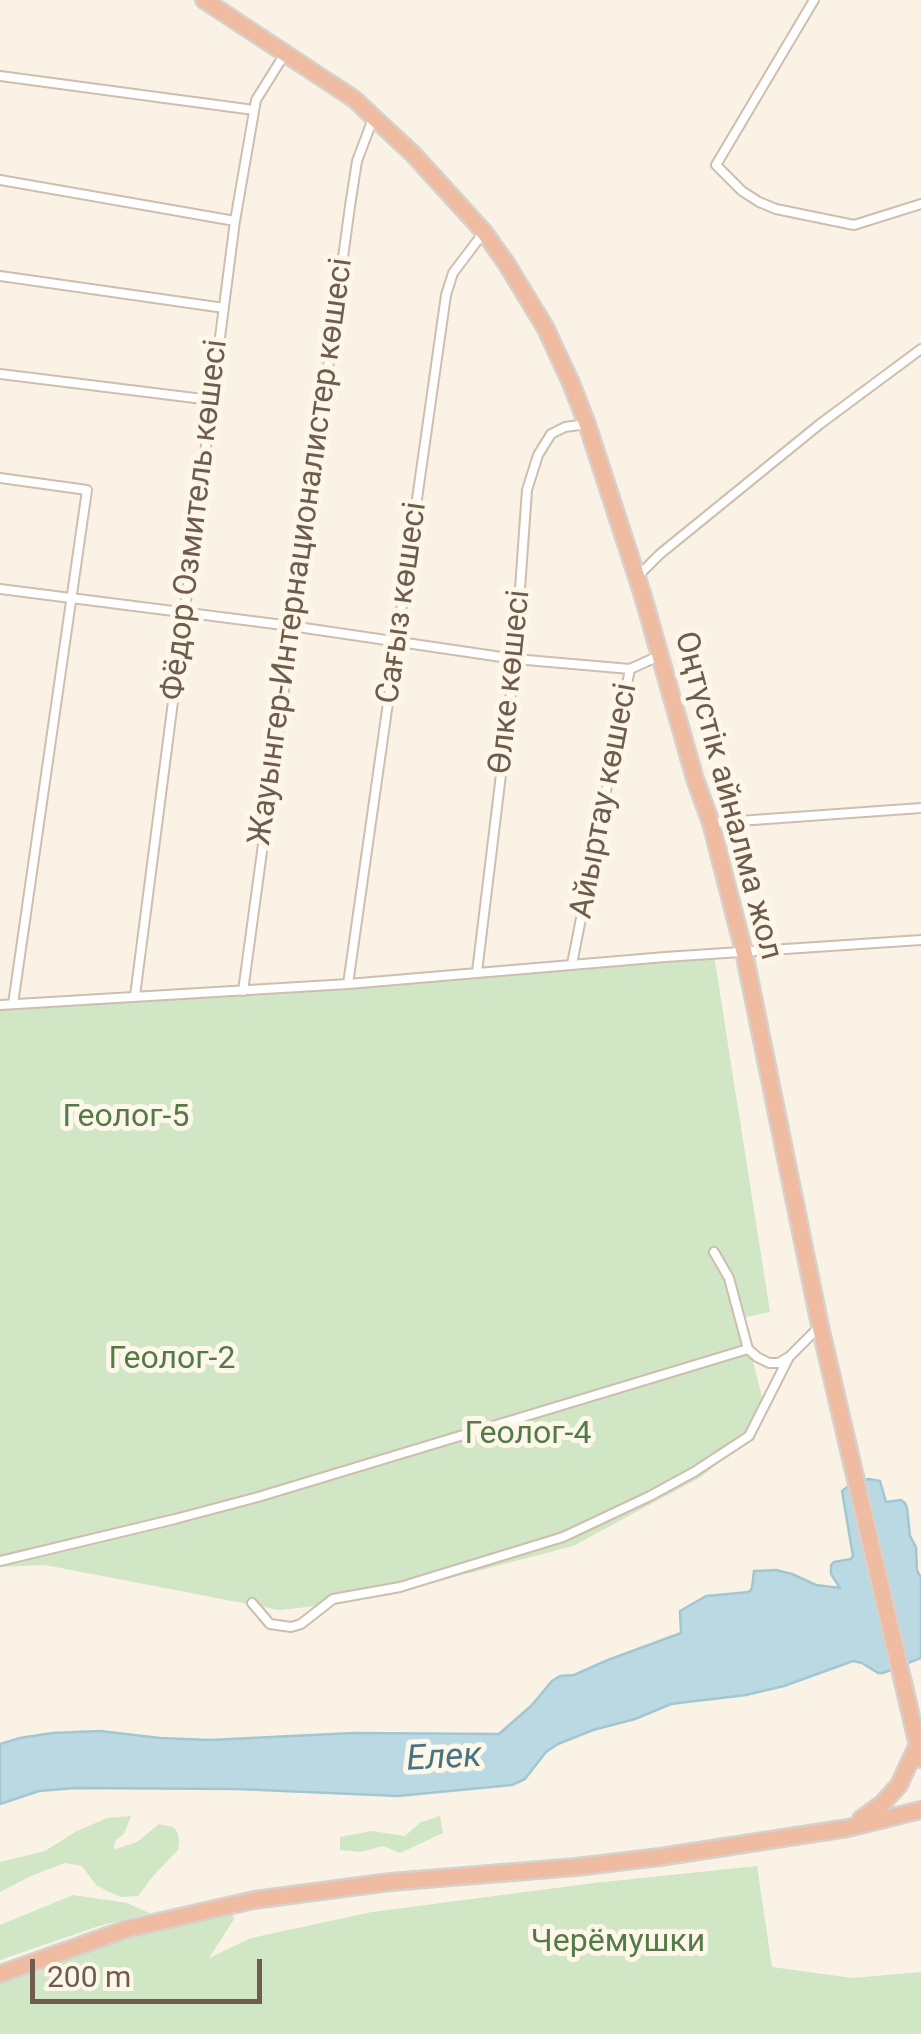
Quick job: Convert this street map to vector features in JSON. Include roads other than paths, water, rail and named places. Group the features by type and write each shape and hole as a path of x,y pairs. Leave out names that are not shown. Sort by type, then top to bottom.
{"highway":[{"name":"Оңтүстік айналма жол","path":"204,0 354,100 414,154 484,232 506,263 544,327 587,424 711,822 744,952 820,1326 919,1746"},
{"path":"848,1828 882,1804 899,1784 919,1746"},
{"path":"0,1974 127,1928 254,1900 390,1882 660,1857 848,1828 921,1810"}],"street":[{"path":"814,0 716,165 759,202 854,224 921,204"},
{"name":"Фёдор Озмитель көшесі","path":"135,996 235,221 254,110 261,90 286,52"},
{"path":"0,76 254,110"},
{"name":"Жауынгер-Интернационалистер көшесі","path":"243,991 357,161 374,116"},
{"path":"0,180 235,221"},
{"name":"Сағыз көшесі","path":"348,984 446,296 453,274 484,232"},
{"path":"0,276 224,308"},
{"path":"636,577 820,424 921,349"},
{"path":"0,374 212,400"},
{"name":"Өлке көшесі","path":"477,972 515,658 527,490 531,471 551,434 587,424"},
{"path":"0,478 88,490 13,1004"},
{"path":"0,589 515,658 630,669"},
{"name":"Айыртау көшесі","path":"572,964 630,669 661,655"},
{"path":"711,822 921,808"},
{"path":"0,1004 348,984 921,940"},
{"path":"714,1252 729,1278 748,1348 757,1357 780,1363 820,1326"},
{"path":"0,1561 258,1497 748,1348"},
{"path":"252,1603 270,1624 292,1627 333,1599 400,1587 576,1532 694,1472 749,1436 789,1357"}],"water":[{"name":"Елек","path":"880,1481 886,1502 905,1503 921,1578 921,1658 883,1673 853,1661 746,1695 671,1704 558,1744 546,1752 525,1779 512,1785 398,1796 237,1789 75,1788 39,1791 0,1804 0,1744 52,1733 100,1731 210,1740 353,1733 499,1734 552,1681 681,1633 680,1611 706,1596 749,1592 754,1571 776,1570 816,1585 840,1588 831,1574 831,1565 853,1556 842,1491 854,1482"}],"park label":[{"name":"Геолог-5","path":"126,1118"},
{"name":"Геолог-2","path":"172,1360"},
{"name":"Геолог-4","path":"528,1435"},
{"name":"Черёмушки","path":"618,1943"}]}
